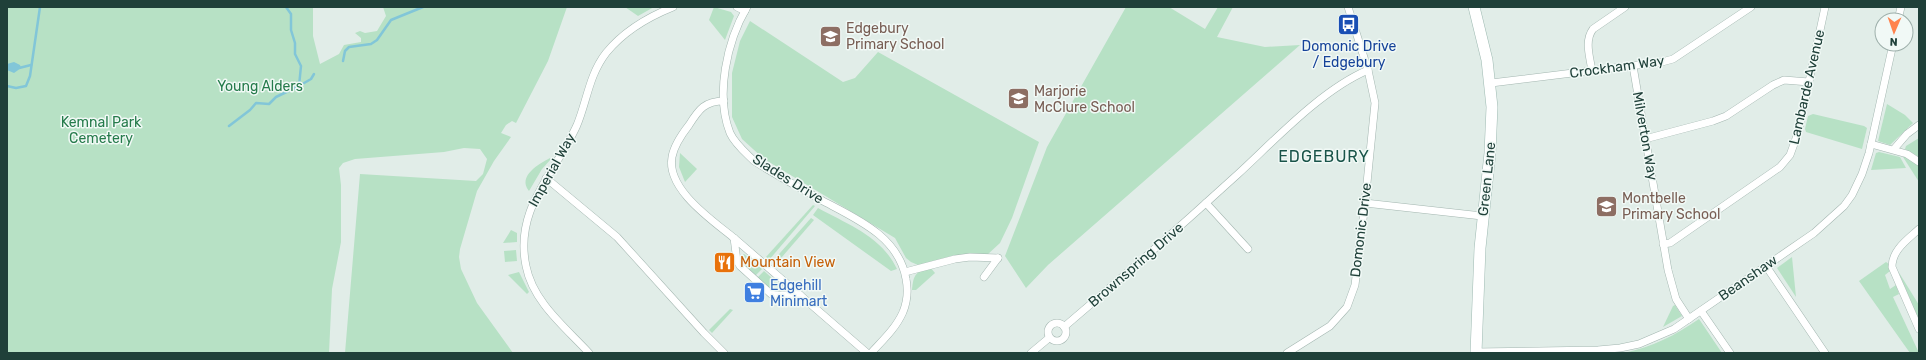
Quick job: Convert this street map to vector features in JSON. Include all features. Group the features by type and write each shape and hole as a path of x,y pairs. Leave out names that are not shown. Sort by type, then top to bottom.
{"main road":[{"name":"Green Lane","path":"1474,7 1483,40 1491,83 1492,133 1482,216 1476,353"}],"street":[{"name":"Imperial Way","path":"589,353 540,300 526,268 523,243 526,222 534,199 573,134 579,121 589,85 606,53 641,22 673,7"},
{"path":"737,7 746,9"},
{"name":"Domonic Drive","path":"1288,353 1330,326 1340,316 1349,302 1355,285 1375,103 1368,70 1348,7"},
{"path":"1592,70 1588,43 1590,34 1593,29 1625,7"},
{"name":"Crockham Way","path":"1491,83 1633,66 1673,59 1751,7"},
{"name":"Lambarde Avenue","path":"1663,244 1670,243 1786,161 1795,143 1824,7"},
{"name":"Slades Drive","path":"746,9 736,30 726,64 724,101 726,118 731,134 741,148 754,161 860,221 882,236 899,257 905,272 907,284 903,310 891,332 871,353"},
{"name":"Beanshaw","path":"1476,353 1598,352 1639,344 1674,329 1814,232 1844,206 1852,195 1862,174 1871,144 1891,52"},
{"name":"Milverton Way","path":"1633,66 1663,244 1673,292 1681,308 1689,319"},
{"name":"Brownspring Drive","path":"1064,327 1206,203 1304,114 1346,82 1368,70"},
{"path":"1645,139 1713,122 1726,116 1773,85 1784,80 1809,82"},
{"path":"724,101 712,101 706,104 694,117 674,148 671,167 678,184 688,198 867,353"},
{"path":"1894,149 1902,138 1919,125"},
{"path":"1871,144 1894,149 1907,154 1919,162"},
{"path":"546,178 617,237 724,353"},
{"path":"1206,203 1248,249"},
{"path":"1365,204 1482,216"},
{"path":"1919,229 1897,250 1893,257 1892,267 1919,329"},
{"path":"734,238 737,262 771,294 800,294"},
{"path":"905,272 955,259 970,257 998,258 984,277"},
{"path":"1766,266 1825,353"},
{"path":"1701,311 1730,353"},
{"name":"Brownspring Drive","path":"1059,324 1064,327 1066,334 1063,339 1054,341 1050,338 1048,333 1051,326 1059,324"},
{"name":"Brownspring Drive","path":"1030,353 1050,338"}],"green space":[{"path":"7,7 313,7 313,36 320,64 339,54 344,45 361,42 361,38 355,33 360,31 365,33 377,31 386,16 383,7 567,7 548,61 516,123 512,121 506,125 501,133 511,137 494,161 477,191 460,249 459,257 461,269 477,303 513,353 345,353 360,174 476,181 483,174 487,159 480,149 464,148 444,152 355,159 343,163 339,168 341,185 341,242 332,289 329,353 7,353"},
{"path":"625,7 654,7 638,16"},
{"path":"714,7 731,12 734,16 725,40 709,20"},
{"path":"1126,7 1169,7 1205,29 1218,7 1233,7 1217,37 1265,47 1300,45 1048,265 1026,288 1005,256 1047,147"},
{"path":"750,21 843,82 855,78 878,52 1039,142 1012,218 1000,243 987,255 955,255 918,265 906,258 895,238 764,159 742,139 732,117 732,73 740,41"},
{"path":"1887,104 1905,115 1913,123 1890,145 1878,141"},
{"path":"1813,114 1867,128 1862,149 1806,132 1805,129 1808,116"},
{"path":"1919,138 1919,157 1905,149 1906,146"},
{"path":"1879,152 1900,157 1906,168 1871,170 1876,153"},
{"path":"680,153 697,169 685,182 679,167"},
{"path":"1905,155 1919,166 1919,182 1903,157"},
{"path":"550,158 551,159 542,169 529,191 526,186 527,176 535,167"},
{"path":"813,205 815,206 769,260 766,257"},
{"path":"818,208 863,232 882,248 897,269 891,271 813,215"},
{"path":"811,218 814,220 775,265 772,262"},
{"path":"511,230 517,233 517,242 503,243"},
{"path":"516,250 517,261 505,262 504,251"},
{"path":"744,254 762,269 755,276 741,262 741,256"},
{"path":"1792,257 1796,297 1777,268"},
{"path":"1886,262 1890,265 1890,271 1885,275 1890,289 1896,285 1899,294 1893,297 1919,353 1910,353 1859,281"},
{"path":"930,267 935,273 916,290 912,290 914,277 916,274 921,270"},
{"path":"764,271 782,287 781,290 774,291 757,278"},
{"path":"1898,271 1919,305 1919,320"},
{"path":"519,272 529,292 527,294 508,275"},
{"path":"1675,305 1682,316 1663,327 1673,306"},
{"path":"730,309 733,310 712,333 709,330"},
{"path":"1699,319 1722,353 1624,353 1663,340"}],"water":[{"path":"14,62 20,65 21,68 14,73 7,70 7,64"}],"waterway":[{"path":"7,86 16,88 26,86 30,76 40,7"},
{"path":"229,126 250,110 256,103 269,104 276,97 299,86 301,66 295,54 295,43 291,30 291,14 286,7"},
{"path":"343,61 345,51 349,47 371,44 377,40 391,20 423,7"},
{"path":"19,68 31,65"},
{"path":"299,86 311,79 314,74"}],"place":[{"name":"Domonic Drive / Edgebury","path":"1349,24"},
{"name":"Edgebury Primary School","path":"830,36"},
{"name":"Marjorie McClure School","path":"1018,99"},
{"name":"Montbelle Primary School","path":"1607,206"},
{"name":"Mountain View","path":"725,262"},
{"name":"Edgehill Minimart","path":"755,293"}],"district":[{"name":"EDGEBURY","path":"1324,156"}],"park label":[{"name":"Young Alders","path":"260,86"},
{"name":"Kemnal Park Cemetery","path":"101,130"}]}
